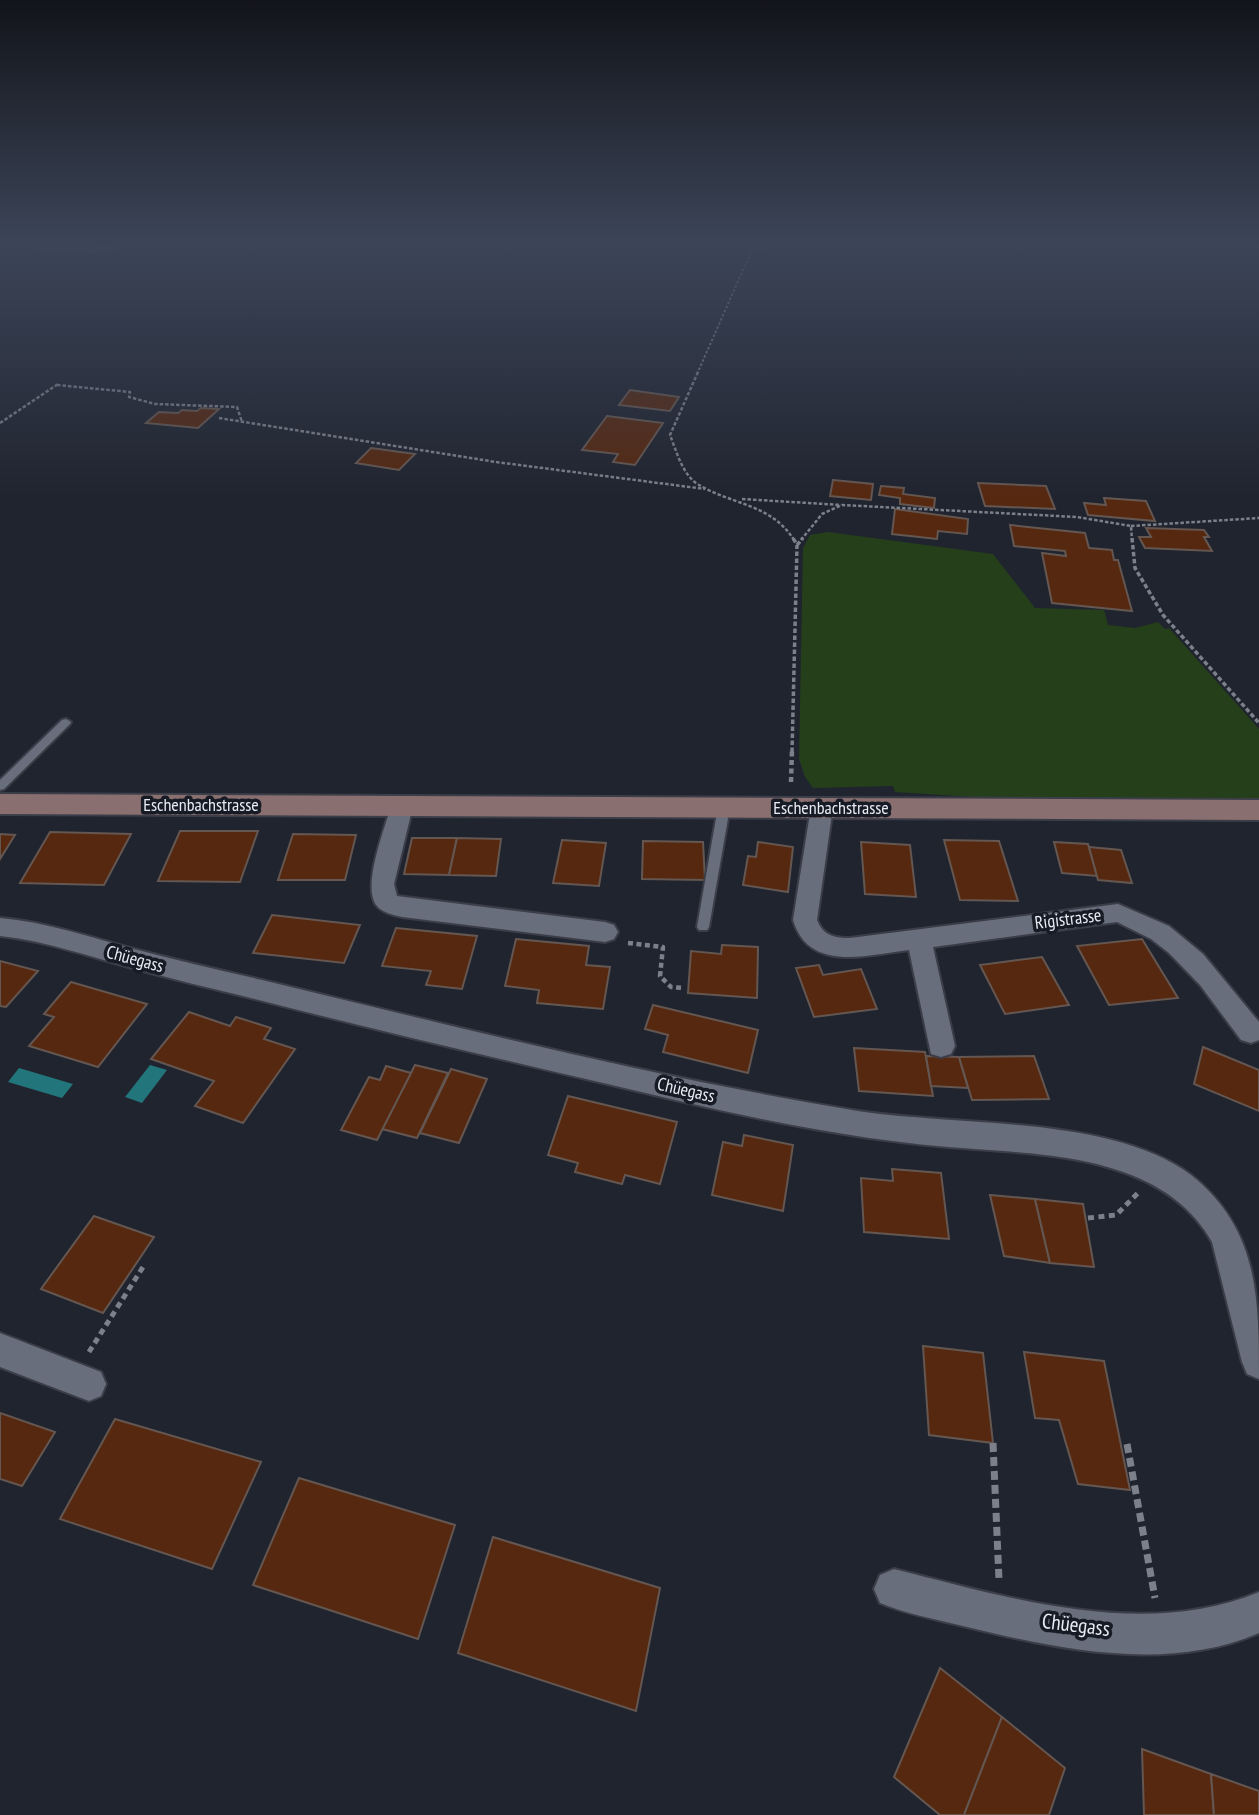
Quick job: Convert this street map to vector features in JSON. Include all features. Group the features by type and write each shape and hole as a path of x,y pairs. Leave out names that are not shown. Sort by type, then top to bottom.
{"street":[{"name":"Eschenbachstrasse","path":"0,804 1259,810"},
{"path":"402,806 382,884 381,896 386,903 402,908 605,932"},
{"name":"Rigistrasse","path":"822,807 805,920 813,938 833,949 1118,913 1145,923 1178,943 1194,957 1251,1032"},
{"name":"Chüegass","path":"0,927 32,930 138,961 762,1108 899,1131 1051,1141 1113,1155 1155,1170 1197,1198 1215,1217 1227,1238 1259,1362"},
{"path":"919,938 941,1046"},
{"path":"0,1350 86,1372"},
{"name":"Chüegass","path":"894,1589 1000,1616 1102,1630 1161,1633 1224,1626 1259,1612"}],"lane":[{"path":"0,786 66,722"},
{"path":"703,927 724,807"}],"path":[{"path":"718,328 670,435 695,482 771,514 786,527 797,544 790,807"},
{"path":"0,423 58,384 130,391 129,397 155,404 237,407 242,422"},
{"path":"219,418 496,462 709,489"},
{"path":"738,499 1077,517 1131,526 1259,518"},
{"path":"797,544 822,514 842,505"},
{"path":"1131,526 1135,568 1163,615 1259,723"},
{"path":"605,932 617,942 663,947 660,976 671,987 684,988"},
{"path":"1088,1218 1116,1215 1127,1207 1155,1170"},
{"path":"86,1372 143,1267"},
{"path":"993,1443 1000,1616"},
{"path":"1126,1444 1161,1633"}],"green space":[{"path":"828,532 993,554 1035,608 1104,610 1108,625 1135,628 1158,622 1165,629 1169,628 1259,729 1259,800 973,797 895,792 893,786 813,788 805,777 799,759 803,548 810,535"}],"water":[{"path":"150,1065 167,1070 142,1103 125,1097"},
{"path":"19,1068 73,1084 62,1098 8,1082"}],"building":[{"path":"630,390 679,397 670,411 619,405"},
{"path":"201,408 219,409 198,428 146,423 159,412 178,413"},
{"path":"607,416 663,423 635,465 613,462 618,454 582,450"},
{"path":"371,448 415,454 399,470 356,463"},
{"path":"833,480 873,484 871,500 830,496"},
{"path":"978,483 1046,486 1055,509 985,506"},
{"path":"881,486 904,488 903,494 935,498 934,508 900,504 900,498 879,495"},
{"path":"1104,498 1146,501 1155,521 1088,515 1084,503 1106,505"},
{"path":"895,509 968,519 967,534 938,531 937,539 892,534"},
{"path":"1010,525 1085,533 1089,548 1112,550 1114,560 1118,560 1132,611 1052,603 1042,553 1066,556 1065,551 1014,546"},
{"path":"1146,528 1204,530 1209,537 1204,537 1212,551 1145,548 1139,537 1151,537"},
{"path":"180,831 258,831 240,882 158,881"},
{"path":"50,832 131,834 104,885 20,883"},
{"path":"0,834 15,835 0,859"},
{"path":"293,834 356,835 345,880 278,880"},
{"path":"412,838 457,838 449,875 404,874"},
{"path":"457,838 501,839 496,876 449,875"},
{"path":"562,840 606,843 599,886 553,883"},
{"path":"944,840 999,841 1018,901 960,900"},
{"path":"643,841 703,842 705,880 642,879"},
{"path":"758,842 793,847 788,892 743,885 748,856 756,857"},
{"path":"861,842 910,845 916,897 865,894"},
{"path":"1054,842 1088,844 1097,876 1062,873"},
{"path":"1089,847 1121,850 1132,883 1098,880"},
{"path":"272,915 360,925 344,963 253,953"},
{"path":"396,928 477,936 462,989 426,985 431,971 382,966"},
{"path":"516,939 589,946 586,965 610,967 603,1009 537,1003 539,990 505,986"},
{"path":"1142,939 1178,998 1109,1005 1077,946"},
{"path":"722,945 758,947 757,998 688,993 691,951 721,954"},
{"path":"1042,957 1069,1005 1005,1014 980,965"},
{"path":"0,961 38,971 6,1007 0,1006"},
{"path":"819,965 823,975 861,969 877,1009 814,1017 796,968"},
{"path":"71,982 147,1004 98,1067 29,1046 54,1017 44,1014"},
{"path":"653,1005 758,1030 748,1073 663,1052 668,1035 645,1029"},
{"path":"189,1012 230,1026 236,1017 271,1028 264,1039 295,1049 243,1123 195,1106 214,1081 151,1059"},
{"path":"1203,1047 1259,1070 1259,1111 1194,1084"},
{"path":"854,1048 925,1052 933,1096 859,1091"},
{"path":"926,1056 959,1057 968,1088 931,1086"},
{"path":"1034,1056 1049,1099 972,1100 959,1057"},
{"path":"415,1065 448,1073 417,1138 382,1129"},
{"path":"386,1066 411,1073 377,1140 341,1130 369,1077 380,1080"},
{"path":"451,1069 487,1079 459,1143 420,1133"},
{"path":"568,1096 677,1122 660,1184 625,1175 622,1184 575,1172 578,1163 548,1155"},
{"path":"744,1135 793,1145 783,1211 712,1195 723,1142 742,1146"},
{"path":"892,1169 941,1173 949,1239 864,1232 861,1178 893,1181"},
{"path":"990,1195 1035,1199 1050,1263 1004,1256"},
{"path":"1035,1199 1083,1204 1094,1267 1050,1263"},
{"path":"94,1216 154,1237 103,1313 41,1289"},
{"path":"923,1346 983,1353 993,1443 929,1435"},
{"path":"1024,1352 1104,1361 1130,1490 1078,1484 1059,1420 1035,1418"},
{"path":"0,1413 55,1432 22,1486 0,1479"},
{"path":"115,1419 261,1462 212,1569 60,1519"},
{"path":"299,1478 455,1525 418,1639 253,1585"},
{"path":"493,1537 660,1588 636,1711 458,1653"},
{"path":"940,1668 1002,1717 964,1815 940,1815 894,1777"},
{"path":"1002,1717 1065,1768 1049,1815 964,1815"},
{"path":"1142,1749 1211,1774 1214,1815 1144,1815"},
{"path":"1211,1774 1259,1791 1259,1815 1214,1815"}]}
